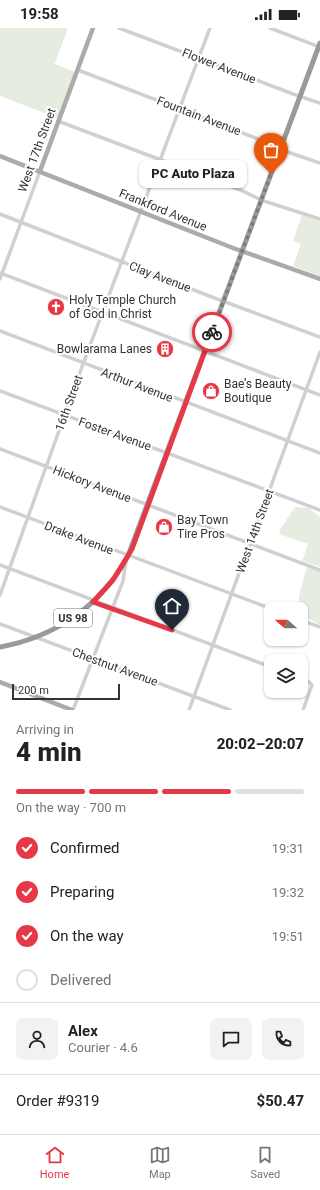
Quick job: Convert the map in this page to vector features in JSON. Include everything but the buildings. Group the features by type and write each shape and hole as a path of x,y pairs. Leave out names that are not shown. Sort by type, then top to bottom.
{"highway":[{"name":"US 98","path":"0,647 37,637 68,621 93,602 109,585 127,558 168,454 280,148 320,45"}],"main road":[{"name":"West 17th Street","path":"40,171 93,28"},
{"name":"Frankford Avenue","path":"0,156 320,280"},
{"path":"0,682 73,710"}],"street":[{"name":"Flower Avenue","path":"119,28 320,103"},
{"name":"16th Street","path":"0,595 83,364 210,28"},
{"path":"270,28 320,45"},
{"name":"Fountain Avenue","path":"78,70 320,163"},
{"path":"58,121 243,191 261,200 320,219"},
{"name":"West 17th Street","path":"0,279 40,171"},
{"name":"Clay Avenue","path":"0,214 320,337"},
{"path":"1,273 320,395"},
{"name":"Arthur Avenue","path":"0,331 83,364 320,453"},
{"name":"West 14th Street","path":"189,710 320,352"},
{"name":"Foster Avenue","path":"0,391 320,510"},
{"name":"Hickory Avenue","path":"0,449 320,570"},
{"name":"Drake Avenue","path":"0,507 127,558 264,606"},
{"path":"73,710 123,581 127,558"},
{"path":"0,565 93,602 264,664"},
{"path":"308,623 320,627"},
{"name":"Chestnut Avenue","path":"0,624 230,710"},
{"path":"308,682 311,683 308,697"},
{"path":"304,710 308,698"}],"shaded area":[{"path":"0,28 68,28 55,63 53,63 75,72 58,118 0,96"},
{"path":"302,215 320,221 320,276 293,266 301,244 293,241"},
{"path":"295,507 309,508 320,517 320,567 302,561 308,544 279,534 281,528"},
{"path":"307,566 320,571 320,625 308,618 308,602 299,602 299,596"}],"way so far":[{"path":"212,332 271,174"}],"place":[{"name":"PC Auto Plaza","path":"271,174"},
{"name":"Holy Temple Church of God in Christ","path":"56,307"},
{"name":"Bowlarama Lanes","path":"165,349"},
{"name":"Bae’s Beauty Boutique","path":"211,391"},
{"name":"Bay Town Tire Pros","path":"164,527"}],"route":[{"path":"172,630 93,602 113,580 132,549 212,332"}]}
